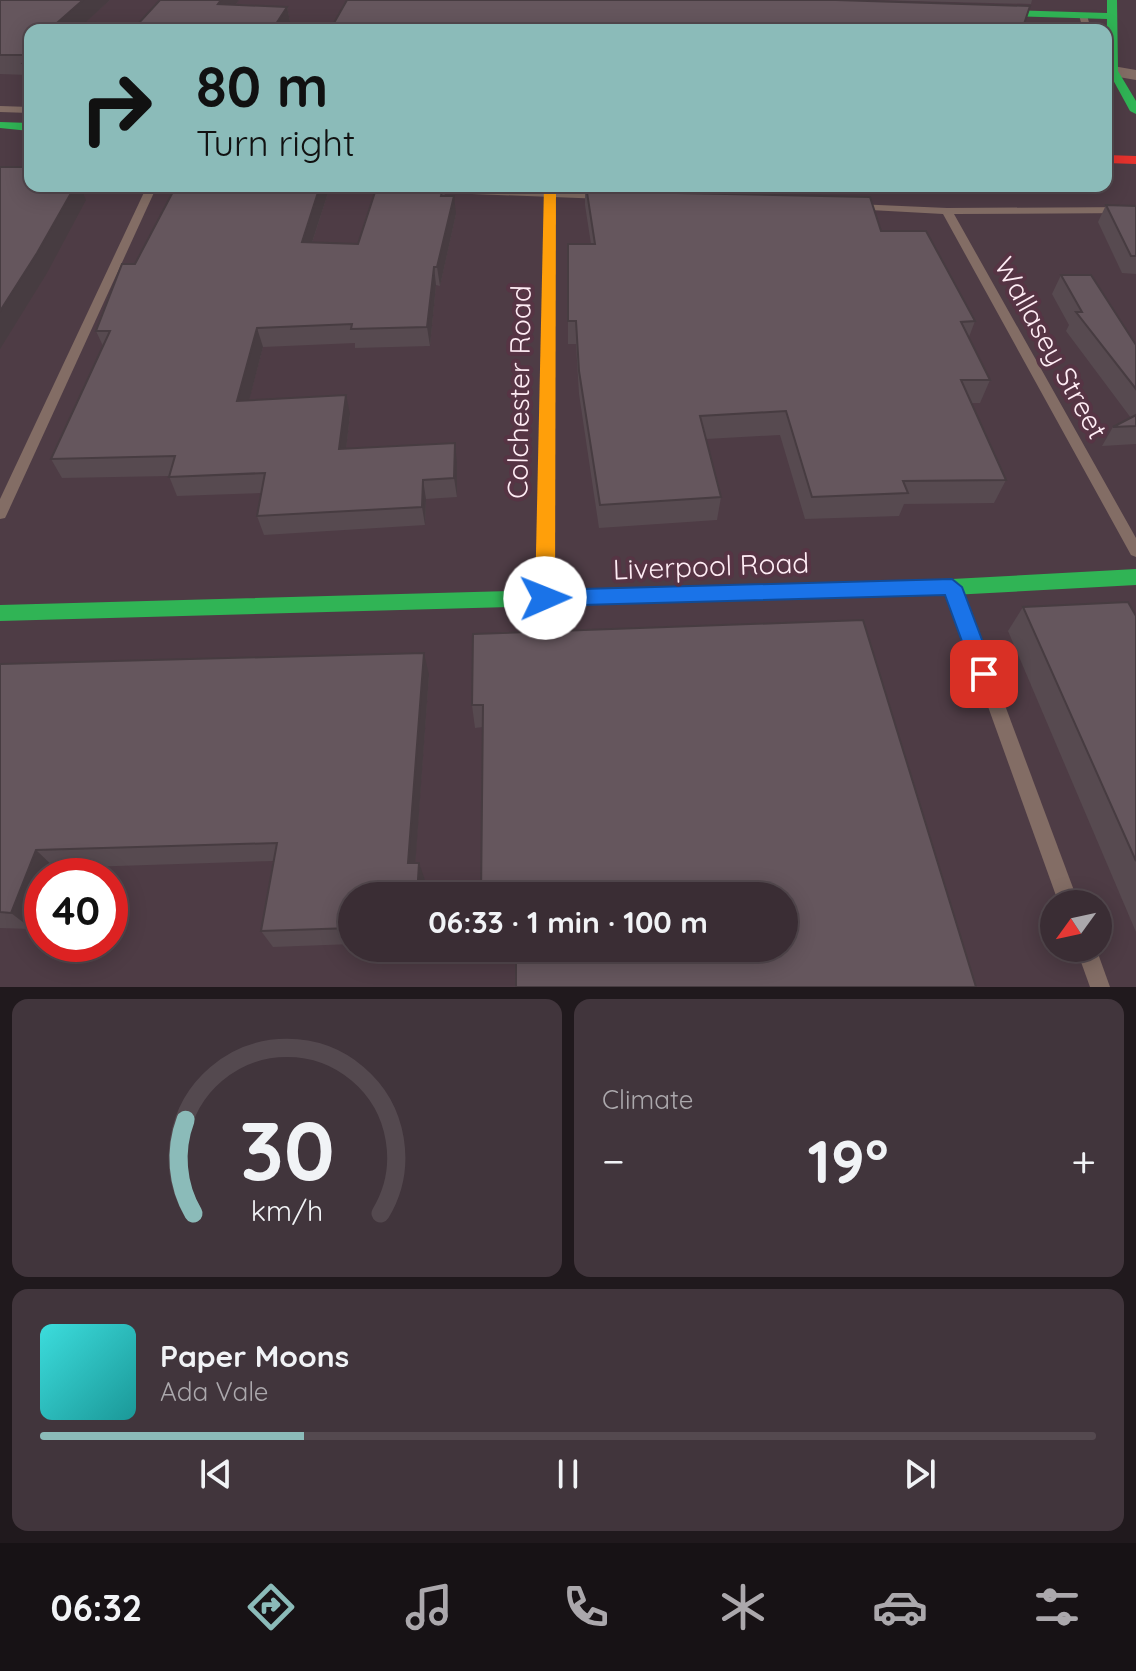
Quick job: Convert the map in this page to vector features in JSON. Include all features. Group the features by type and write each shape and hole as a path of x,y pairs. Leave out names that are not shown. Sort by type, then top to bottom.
{"main road":[{"path":"958,11 1085,23 1111,8"},
{"path":"1112,78 1135,108"},
{"path":"0,125 24,127"},
{"path":"1112,159 1136,160"},
{"name":"Colchester Road","path":"545,598 550,192"},
{"name":"Liverpool Road","path":"0,613 952,587 1136,577"}],"street":[{"path":"1112,75 1136,75"}],"lane":[{"path":"0,109 24,110"},
{"path":"0,514 149,192"},
{"path":"568,192 613,197"},
{"path":"835,206 947,211 1136,210"},
{"name":"Wallasey Street","path":"947,211 1136,551"},
{"path":"952,587 1064,890"},
{"path":"1091,962 1100,987"}],"building":[{"path":"0,0 83,0 58,22 138,24 24,24 24,55 0,55"},
{"path":"160,0 221,0 218,4 287,7 276,24 138,24"},
{"path":"347,0 836,0 1030,6 1024,24 333,24"},
{"path":"0,167 24,167 24,192 72,192 0,311"},
{"path":"173,192 318,192 302,242 358,244 375,192 442,192 441,196 454,196 437,267 434,267 427,327 351,329 352,324 257,328 237,401 346,395 339,449 455,443 454,478 423,480 422,507 257,516 265,473 169,477 175,456 51,459 110,331 96,331 122,264 135,264"},
{"path":"587,192 870,197 881,231 926,231 975,321 961,322 990,380 961,380 1006,480 903,481 908,493 812,497 786,411 700,416 721,497 600,505 579,371 576,321 568,321 568,244 595,244"},
{"path":"1106,205 1136,206 1136,256 1131,256"},
{"path":"1061,275 1091,275 1136,345 1136,389 1076,312 1082,312"},
{"path":"1136,415 1136,426 1113,427"},
{"path":"1128,602 1136,616 1136,861 1023,607"},
{"path":"863,620 976,987 516,987 516,962 798,962 798,882 481,882 483,705 472,705 473,634"},
{"path":"424,653 408,863 419,863 418,882 338,882 338,928 261,931 277,843 36,850 33,858 24,858 24,880 11,913 0,912 0,664"}],"traffic: fast":[{"path":"1112,0 1113,71 1136,111"},
{"path":"975,12 1111,16"},
{"path":"1132,105 1136,107"},
{"path":"0,125 24,127"},
{"path":"0,613 952,587 1136,577"}],"traffic: slow":[{"path":"545,598 550,192"}],"traffic: jam":[{"path":"1112,159 1136,160"}],"route":[{"path":"545,598 952,587 984,674"}]}
